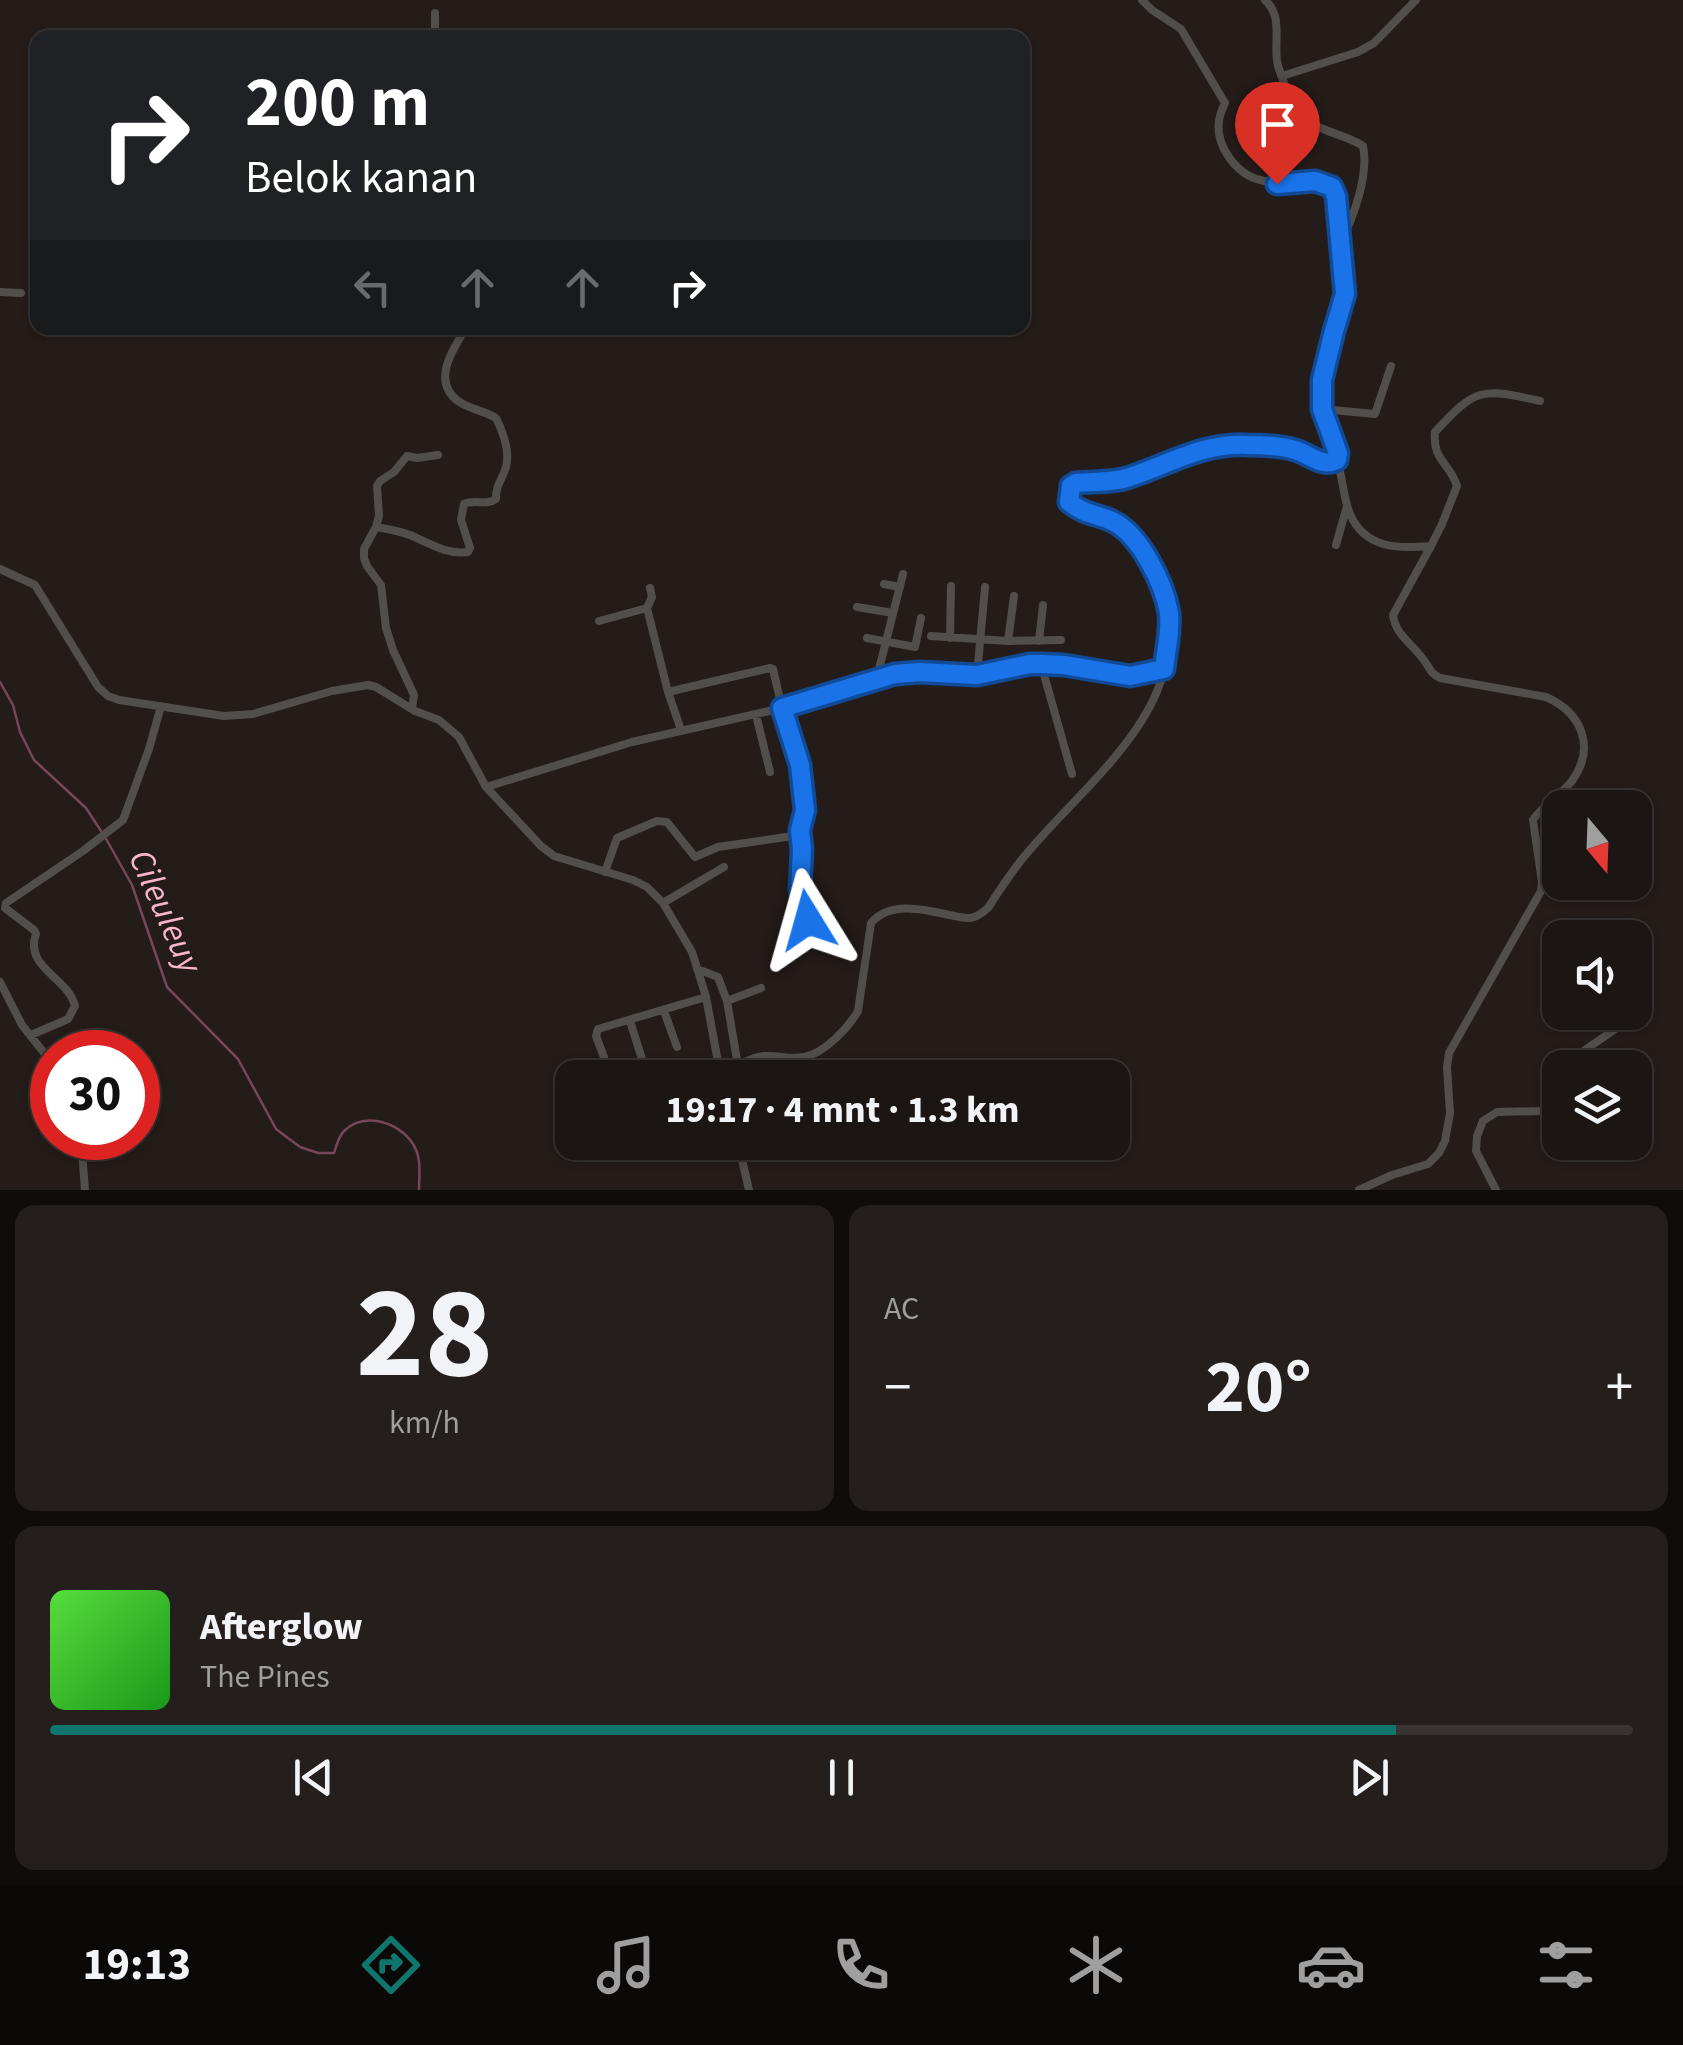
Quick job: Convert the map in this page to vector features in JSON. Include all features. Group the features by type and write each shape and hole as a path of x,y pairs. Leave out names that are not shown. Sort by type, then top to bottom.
{"street":[{"path":"1142,0 1182,29 1220,94 1225,103 1217,124 1221,140 1240,170 1277,184 1315,181 1332,187 1345,294 1322,380 1322,409 1338,453 1348,506 1356,525 1380,544 1431,546"},
{"path":"1265,0 1276,17 1277,62 1300,112 1317,126 1363,146 1365,157 1356,204 1340,242"},
{"path":"1282,76 1358,52 1374,43 1416,0"},
{"path":"434,13 435,30"},
{"path":"0,292 21,294"},
{"path":"376,527 462,554 470,548 461,520 464,504 486,504 496,499 496,485 507,463 501,428 491,414 457,400 444,379 462,335"},
{"path":"1322,409 1375,414 1391,366"},
{"path":"1359,1190 1428,1164 1443,1147 1450,1114 1450,1054 1539,895 1542,882 1533,820 1572,780 1581,760 1583,733 1579,723 1557,702 1540,695 1436,677 1396,630 1392,615 1431,546 1457,486 1435,451 1435,432 1479,393 1502,392 1540,400"},
{"path":"753,1060 763,1056 804,1058 824,1047 852,1022 858,1011 870,923 880,914 906,909 971,918 988,908 1024,856 1088,790 1141,725 1157,694 1164,669 1168,612 1149,560 1133,537 1114,522 1079,511 1069,502 1071,486 1130,477 1217,445 1250,444 1294,450 1325,464 1337,460"},
{"path":"412,708 414,695 386,628 381,585 364,558 379,516 381,478 394,472 407,456 438,455"},
{"path":"1336,545 1348,506"},
{"path":"0,569 35,586 98,686 119,700 224,716 252,714 368,684 439,720 459,737 486,787 541,846 554,856 634,880 662,903 681,931 697,968 718,1060"},
{"path":"876,680 903,574"},
{"path":"884,584 900,587"},
{"path":"950,638 951,586"},
{"path":"977,675 985,587"},
{"path":"650,588 652,597 647,608 682,730"},
{"path":"1008,641 1014,596"},
{"path":"1039,640 1043,605"},
{"path":"857,607 893,613"},
{"path":"598,621 647,608"},
{"path":"867,638 914,647 921,618"},
{"path":"931,636 1061,640"},
{"path":"486,787 619,746 756,715 895,674 977,675 1030,664 1064,665 1130,676 1164,669"},
{"path":"1042,664 1072,774"},
{"path":"668,692 770,668 775,673 800,765 805,810 800,834 800,890 808,920"},
{"path":"42,1030 68,1019 75,1006 67,988 37,961 32,944 34,930 10,913 6,904 126,815 162,706"},
{"path":"756,715 770,772"},
{"path":"605,872 617,838 657,822 667,822 695,857 718,846 800,834"},
{"path":"662,903 724,867"},
{"path":"697,968 718,977 727,1001 737,1060"},
{"path":"0,982 30,1035"},
{"path":"727,1001 760,988"},
{"path":"604,1057 596,1031 706,998"},
{"path":"664,1011 676,1046"},
{"path":"630,1021 642,1060"},
{"path":"1585,1050 1614,1030"},
{"path":"1496,1190 1476,1152 1483,1121 1503,1110 1542,1111"},
{"path":"82,1160 84,1190"},
{"path":"742,1160 750,1190"}],"waterway":[{"name":"Cileuleuy","path":"0,682 34,760 86,808 101,831"},
{"name":"Cileuleuy","path":"105,837 132,885 167,987 238,1059 276,1129 300,1147 334,1153 344,1131 352,1125 371,1121 390,1125 407,1136 416,1149 419,1190"}],"route":[{"path":"808,920 800,890 800,830 805,816 800,765 782,708 895,674 977,675 1030,664 1064,665 1130,676 1164,669 1168,612 1149,560 1133,537 1114,522 1079,511 1069,502 1071,486 1130,477 1217,445 1250,444 1294,450 1325,464 1337,460 1335,442 1322,409 1322,380 1345,294 1335,191 1315,181 1277,184"}]}
